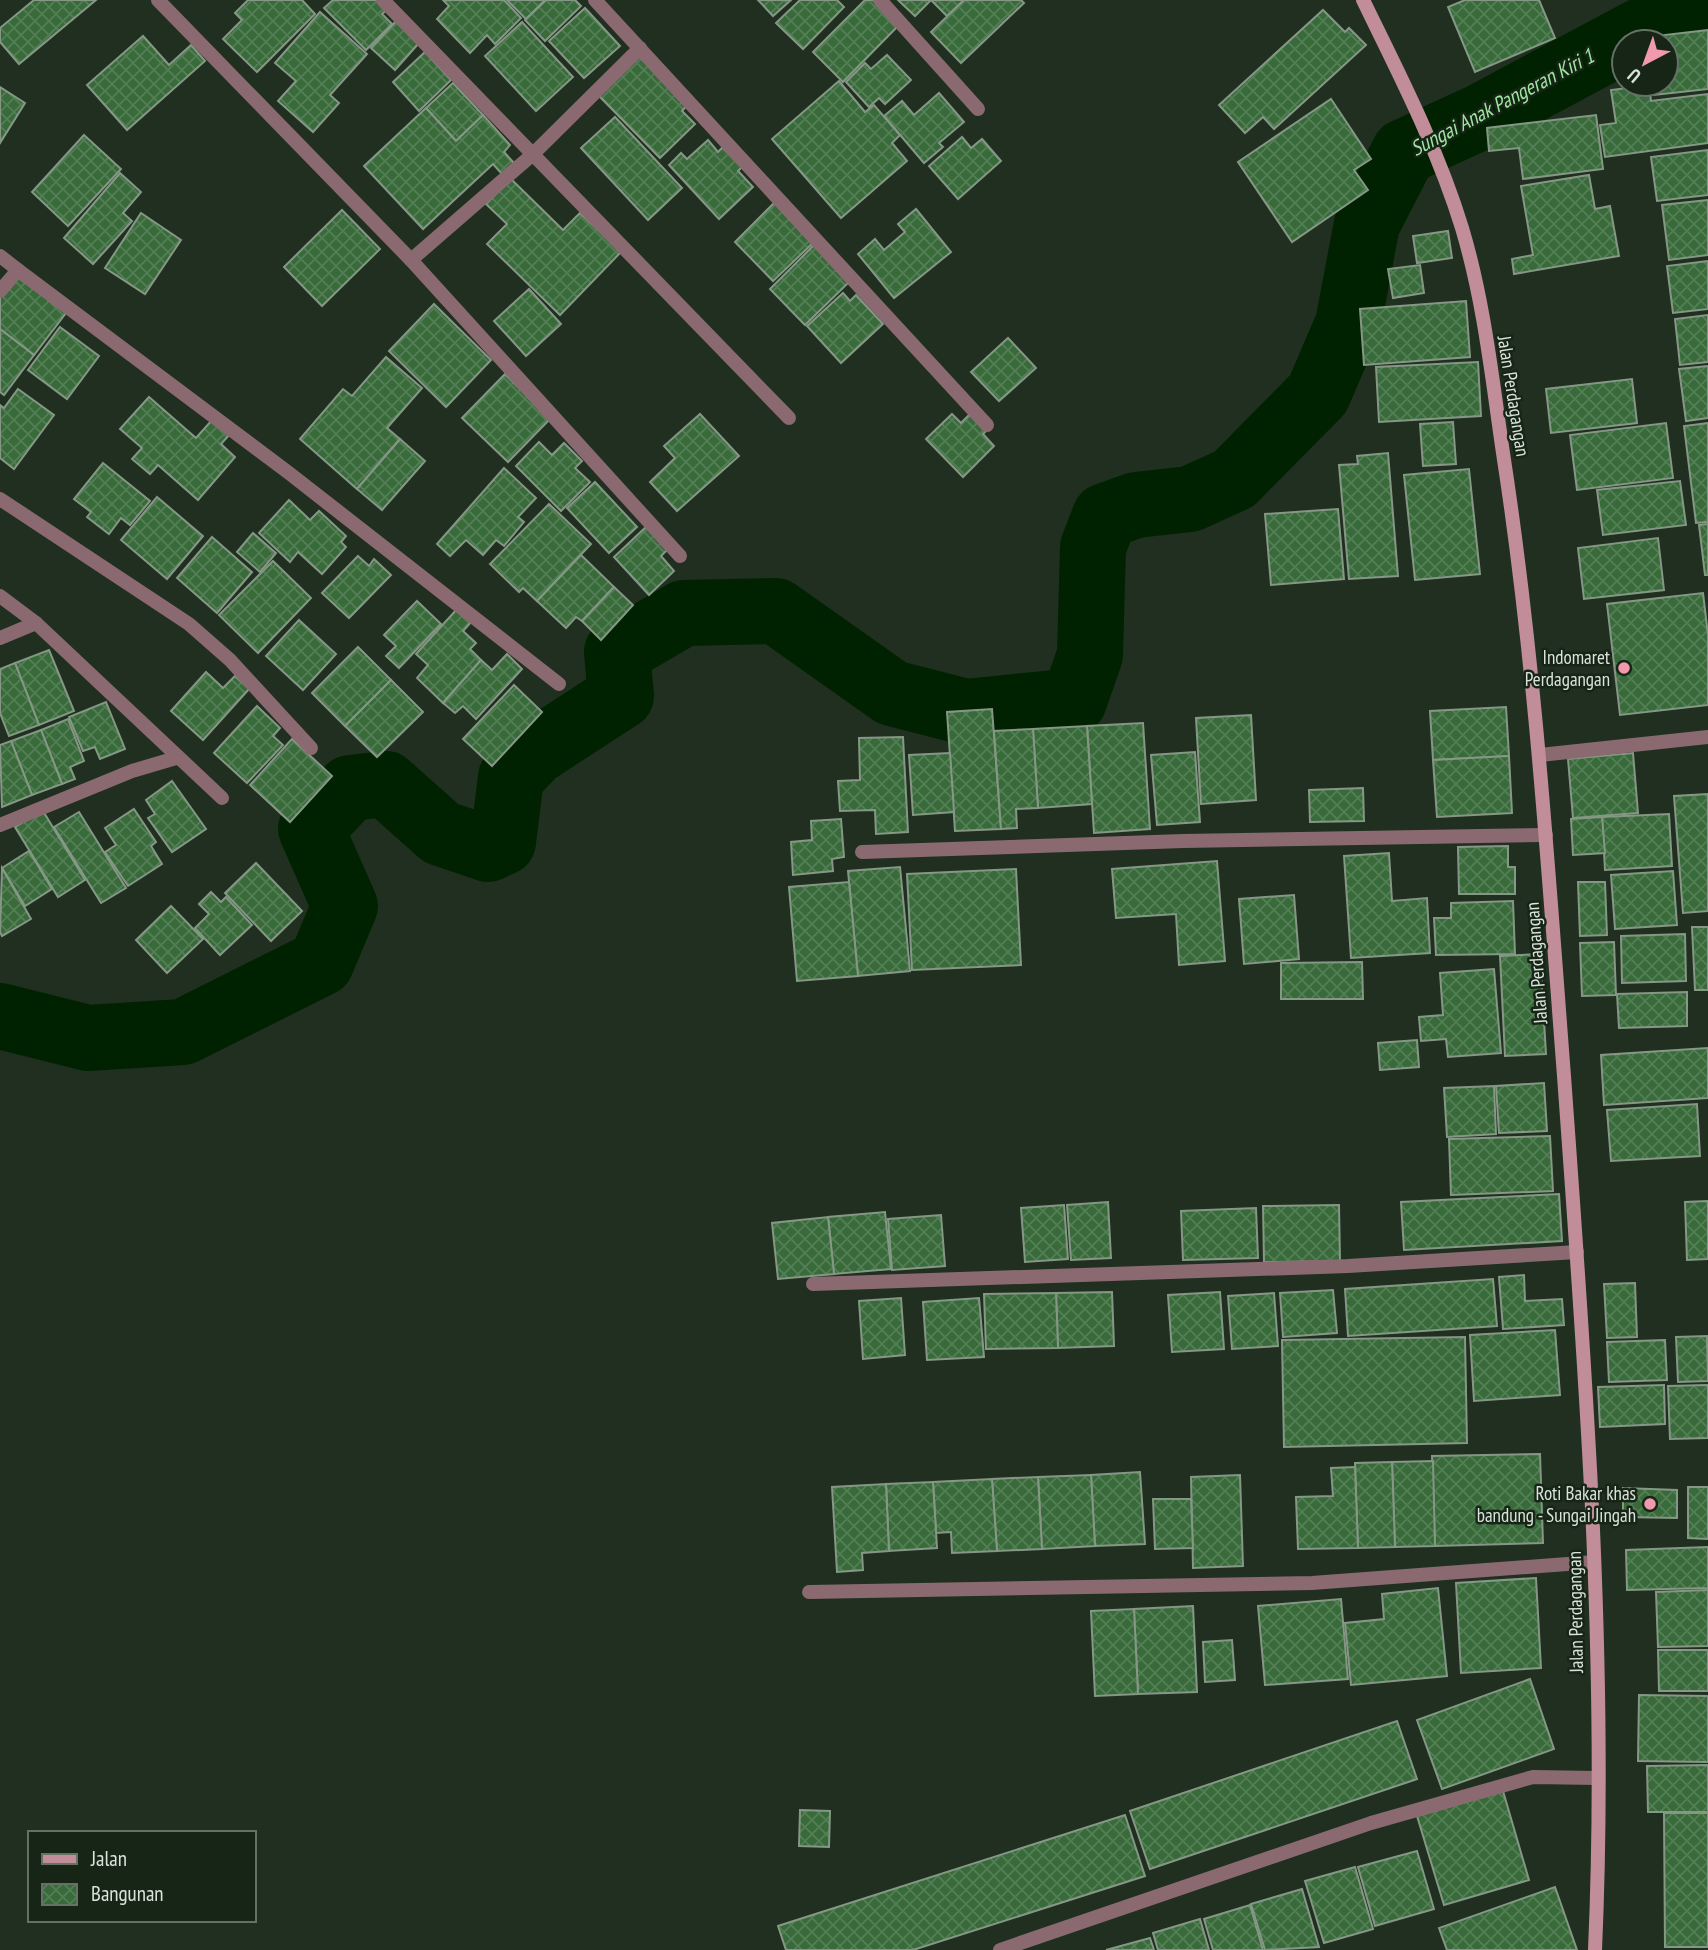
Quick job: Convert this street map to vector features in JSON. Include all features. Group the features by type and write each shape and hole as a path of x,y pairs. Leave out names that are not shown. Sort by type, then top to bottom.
{"street":[{"path":"158,0 411,260 680,556"},
{"path":"383,0 789,418"},
{"path":"595,0 987,425"},
{"path":"880,0 978,109"},
{"name":"Jalan Perdagangan","path":"1363,0 1443,174 1462,230 1482,313 1524,589 1540,755 1577,1252 1594,1562 1597,1778 1595,1950"},
{"path":"411,260 532,155 640,48"},
{"path":"0,256 289,473 559,684"},
{"path":"0,291 18,270"},
{"path":"0,499 188,624 230,660 311,748"},
{"path":"0,596 36,623 115,695 176,758 222,798"},
{"path":"0,638 36,623"},
{"path":"1540,755 1708,737"},
{"path":"0,825 132,771 176,758"},
{"path":"862,852 1183,841 1546,835"},
{"path":"813,1284 1348,1266 1577,1252"},
{"path":"809,1592 1312,1583 1594,1562"},
{"path":"1000,1950 1371,1823 1533,1777 1597,1778"}],"building":[{"path":"34,0 96,0 19,64 0,42 0,28"},
{"path":"248,0 302,0 315,14 257,72 223,39 242,20 235,13"},
{"path":"333,0 381,0 389,8 382,14 392,24 366,50 324,8"},
{"path":"443,0 504,0 521,18 495,44 487,35 470,53 437,19 449,6"},
{"path":"507,0 545,0 526,19"},
{"path":"546,0 575,0 581,6 545,41 525,20"},
{"path":"758,0 791,0 773,16"},
{"path":"800,0 837,0 844,7 803,49 776,23"},
{"path":"865,0 873,0 899,25 843,82 813,52"},
{"path":"898,0 931,0 915,16"},
{"path":"931,0 964,0 947,16"},
{"path":"964,0 1021,0 1024,3 961,63 931,32"},
{"path":"1465,0 1539,0 1555,38 1475,72 1448,7"},
{"path":"585,8 620,46 584,78 549,41"},
{"path":"1323,10 1345,32 1349,28 1366,45 1274,129 1263,117 1245,133 1219,105"},
{"path":"320,12 367,54 330,95 339,103 313,132 278,101 296,81 275,63"},
{"path":"396,21 419,43 395,70 371,48"},
{"path":"522,22 573,77 536,111 485,56"},
{"path":"1708,30 1708,89 1680,92 1680,33"},
{"path":"143,36 169,65 191,45 205,61 127,130 87,85"},
{"path":"425,52 451,80 419,111 393,82"},
{"path":"640,55 688,104 682,111 695,124 660,158 599,96"},
{"path":"887,55 911,80 885,104 879,98 869,107 846,82 865,63 871,69"},
{"path":"839,81 865,112 874,105 900,135 892,143 907,161 841,218 772,139"},
{"path":"453,83 483,115 456,141 426,108"},
{"path":"0,87 25,103 0,143"},
{"path":"939,93 964,122 939,143 943,147 924,163 884,116 902,101 914,115"},
{"path":"1708,94 1708,143 1605,157 1600,125 1616,123 1612,98 1651,98 1651,101"},
{"path":"1331,99 1371,159 1354,170 1368,190 1292,242 1238,162"},
{"path":"426,108 456,141 483,115 510,145 504,152 514,163 502,174 493,164 423,229 364,166"},
{"path":"1596,115 1603,169 1523,179 1519,148 1489,151 1487,128"},
{"path":"615,117 682,188 648,220 581,148"},
{"path":"84,135 121,169 68,226 32,192"},
{"path":"962,137 971,148 982,139 1001,161 958,199 929,166"},
{"path":"708,140 718,152 725,145 743,166 738,171 753,187 719,219 669,165 681,153 687,159"},
{"path":"1708,150 1708,195 1657,201 1651,157"},
{"path":"120,173 141,192 123,213 132,221 93,264 64,238"},
{"path":"1589,175 1595,209 1610,206 1619,256 1514,274 1512,259 1533,255 1521,186"},
{"path":"511,179 563,230 580,213 621,252 560,315 487,244 507,224 486,204"},
{"path":"1708,200 1708,255 1669,260 1662,205"},
{"path":"775,202 814,242 773,281 735,242"},
{"path":"916,209 951,252 894,298 858,254 875,239 884,250 905,232 898,224"},
{"path":"342,210 380,249 322,306 284,267"},
{"path":"141,213 181,240 145,294 105,268"},
{"path":"1448,231 1452,258 1417,263 1413,236"},
{"path":"814,245 849,282 805,325 770,289"},
{"path":"1708,261 1708,309 1673,313 1667,266"},
{"path":"1420,265 1424,293 1393,298 1388,269"},
{"path":"16,276 66,313 34,355 0,329 0,297"},
{"path":"529,289 561,324 526,356 494,321"},
{"path":"843,293 850,301 856,295 883,324 841,363 807,326"},
{"path":"1466,301 1470,357 1364,365 1360,309"},
{"path":"434,304 491,360 446,407 389,351"},
{"path":"1708,315 1708,362 1680,365 1675,319"},
{"path":"60,327 99,356 67,399 28,370"},
{"path":"0,329 34,355 4,395 0,392"},
{"path":"1008,338 1036,368 999,401 971,372"},
{"path":"386,357 422,388 387,428 400,439 357,489 300,439 343,389 352,396"},
{"path":"1478,362 1481,416 1379,422 1376,367"},
{"path":"1708,366 1708,418 1686,421 1679,369"},
{"path":"505,374 550,419 508,462 462,418"},
{"path":"1632,379 1637,423 1551,433 1546,389"},
{"path":"18,389 54,415 14,469 0,458 0,405 4,408"},
{"path":"149,397 196,438 213,419 230,434 221,444 235,457 198,500 158,465 150,474 132,459 142,448 120,429"},
{"path":"700,414 739,456 677,511 650,482 675,458 664,446"},
{"path":"952,414 961,423 970,414 986,431 983,434 994,446 963,477 926,439"},
{"path":"1453,422 1456,464 1423,466 1420,424"},
{"path":"1666,423 1673,478 1577,490 1570,435"},
{"path":"1708,423 1708,522 1696,523 1684,426"},
{"path":"400,439 425,461 382,510 357,489"},
{"path":"539,442 552,455 564,443 582,461 575,468 590,482 561,511 516,466"},
{"path":"1388,453 1398,576 1349,579 1339,465 1358,464 1357,456"},
{"path":"103,463 150,501 130,525 121,518 109,534 87,517 91,512 74,499"},
{"path":"504,468 536,498 518,517 524,522 504,546 496,540 483,555 466,540 450,556 437,544"},
{"path":"1469,469 1480,574 1415,580 1404,475"},
{"path":"1680,481 1686,525 1603,535 1597,490"},
{"path":"595,482 637,527 609,553 567,508"},
{"path":"157,497 203,536 167,579 121,540"},
{"path":"289,500 310,520 319,511 346,536 341,542 346,547 322,574 298,552 290,562 259,533"},
{"path":"549,504 591,544 537,601 523,588 519,592 490,564"},
{"path":"1338,509 1344,579 1271,585 1265,514"},
{"path":"1708,524 1708,575 1705,575 1699,525"},
{"path":"647,526 668,549 661,556 674,571 649,595 614,557"},
{"path":"253,533 276,553 260,572 237,552"},
{"path":"212,537 252,572 217,613 177,578"},
{"path":"1658,538 1664,590 1584,599 1578,548"},
{"path":"581,555 614,587 582,621 576,617 566,628 537,601"},
{"path":"358,556 369,566 374,559 391,575 349,618 322,593"},
{"path":"273,561 311,598 258,653 219,615"},
{"path":"614,587 633,605 601,640 582,621"},
{"path":"1703,593 1708,635 1708,705 1620,715 1607,604"},
{"path":"417,601 441,624 399,668 386,656 396,646 384,635"},
{"path":"458,608 472,621 463,631 476,643 470,649 481,660 443,703 417,678 428,665 416,654"},
{"path":"299,620 336,654 303,690 266,656"},
{"path":"358,647 391,680 345,726 312,693"},
{"path":"49,650 74,711 39,725 15,663"},
{"path":"507,654 522,669 476,719 463,706 455,713 443,703 481,660 492,670"},
{"path":"15,663 39,725 9,736 0,713 0,669"},
{"path":"206,672 223,688 235,676 249,689 203,740 171,711"},
{"path":"391,680 423,712 377,757 345,726"},
{"path":"514,685 542,712 492,766 463,739"},
{"path":"106,702 125,749 100,759 95,747 83,751 69,717"},
{"path":"257,706 280,728 273,736 283,745 247,783 214,753"},
{"path":"1506,707 1509,756 1433,760 1430,711"},
{"path":"992,709 1001,829 955,831 947,712"},
{"path":"1251,715 1256,800 1201,804 1196,718"},
{"path":"68,719 84,761 70,767 75,779 62,784 41,730"},
{"path":"1143,723 1150,829 1094,833 1087,726"},
{"path":"1087,726 1092,804 1038,808 1033,729"},
{"path":"1033,729 1038,808 1016,809 1017,828 1001,829 994,731"},
{"path":"41,730 62,784 32,795 11,741"},
{"path":"903,737 908,832 876,834 875,810 840,811 838,781 860,780 859,738"},
{"path":"292,739 332,776 290,822 250,785"},
{"path":"11,741 32,795 2,807 0,745"},
{"path":"1195,752 1200,822 1157,825 1151,755"},
{"path":"950,753 954,812 913,815 909,755"},
{"path":"1633,753 1638,813 1573,818 1568,759"},
{"path":"1509,756 1512,813 1437,817 1433,760"},
{"path":"172,781 206,829 172,852 148,818 155,814 146,800"},
{"path":"1363,788 1364,821 1310,822 1309,790"},
{"path":"1708,794 1708,911 1683,913 1674,796"},
{"path":"134,809 156,842 151,846 162,864 128,886 105,852 116,845 105,828"},
{"path":"43,811 85,880 58,897 15,827"},
{"path":"79,812 126,888 101,903 54,827"},
{"path":"1669,814 1672,866 1605,870 1602,817"},
{"path":"1602,817 1605,853 1573,855 1571,819"},
{"path":"841,819 844,857 832,859 833,871 793,875 791,842 812,840 811,821"},
{"path":"1508,846 1508,867 1515,867 1515,894 1459,894 1458,847"},
{"path":"29,851 52,889 25,906 2,868"},
{"path":"1389,853 1392,901 1427,898 1430,953 1351,958 1344,856"},
{"path":"1217,861 1225,961 1179,965 1176,914 1116,918 1112,869"},
{"path":"256,863 302,911 271,941 225,893"},
{"path":"900,867 910,971 858,976 848,871"},
{"path":"2,868 31,919 2,936 0,932"},
{"path":"1016,869 1021,965 912,970 907,874"},
{"path":"1673,871 1677,925 1615,929 1611,875"},
{"path":"849,882 858,976 797,981 789,887"},
{"path":"1578,882 1605,882 1607,935 1580,936"},
{"path":"211,892 221,902 226,897 252,925 220,955 195,928 209,914 199,904"},
{"path":"1294,895 1299,959 1244,964 1239,899"},
{"path":"1513,901 1515,954 1436,955 1434,918 1451,918 1451,903"},
{"path":"171,906 203,939 167,973 136,940"},
{"path":"1692,927 1708,927 1708,990 1695,990"},
{"path":"1685,934 1686,981 1622,983 1621,936"},
{"path":"1614,942 1616,995 1582,996 1580,943"},
{"path":"1540,954 1546,1054 1505,1056 1500,956"},
{"path":"1362,962 1363,999 1281,999 1281,963"},
{"path":"1494,969 1501,1053 1448,1057 1446,1039 1421,1041 1419,1017 1443,1015 1440,973"},
{"path":"1687,992 1687,1026 1619,1028 1617,994"},
{"path":"1417,1040 1419,1067 1380,1070 1378,1043"},
{"path":"1708,1048 1708,1098 1604,1105 1601,1055"},
{"path":"1544,1083 1547,1131 1499,1133 1496,1086"},
{"path":"1494,1086 1496,1134 1447,1137 1444,1088"},
{"path":"1697,1104 1700,1156 1611,1161 1607,1110"},
{"path":"1550,1136 1553,1191 1451,1195 1449,1139"},
{"path":"1559,1194 1562,1241 1404,1250 1401,1202"},
{"path":"1708,1201 1708,1259 1687,1260 1685,1202"},
{"path":"1108,1202 1111,1258 1071,1260 1067,1205"},
{"path":"1064,1205 1068,1259 1025,1262 1021,1208"},
{"path":"1339,1205 1340,1261 1264,1262 1263,1206"},
{"path":"1256,1208 1258,1258 1183,1260 1181,1211"},
{"path":"885,1212 891,1269 834,1274 828,1217"},
{"path":"941,1215 945,1266 892,1270 888,1219"},
{"path":"828,1217 834,1274 778,1279 772,1223"},
{"path":"1524,1275 1525,1301 1562,1299 1564,1325 1503,1329 1499,1277"},
{"path":"1493,1279 1497,1326 1348,1336 1345,1289"},
{"path":"1635,1283 1637,1337 1607,1338 1604,1284"},
{"path":"1333,1290 1337,1333 1283,1337 1280,1293"},
{"path":"1112,1292 1114,1346 1058,1348 1056,1293"},
{"path":"1220,1292 1224,1349 1172,1352 1168,1295"},
{"path":"1056,1293 1058,1348 986,1349 984,1294"},
{"path":"1274,1293 1278,1346 1232,1349 1228,1296"},
{"path":"901,1298 905,1355 863,1359 859,1301"},
{"path":"979,1298 984,1357 927,1360 923,1302"},
{"path":"1555,1330 1560,1395 1474,1401 1470,1335"},
{"path":"1707,1336 1708,1381 1678,1382 1676,1337"},
{"path":"1465,1337 1467,1443 1284,1447 1282,1340"},
{"path":"1665,1340 1667,1380 1609,1382 1607,1342"},
{"path":"1664,1385 1665,1424 1600,1427 1598,1387"},
{"path":"1708,1385 1708,1438 1670,1439 1668,1386"},
{"path":"1540,1454 1543,1543 1435,1546 1432,1456"},
{"path":"1433,1461 1435,1546 1395,1547 1392,1462"},
{"path":"1392,1462 1395,1547 1358,1548 1355,1463"},
{"path":"1355,1467 1358,1548 1298,1549 1296,1497 1333,1496 1331,1468"},
{"path":"1140,1472 1145,1544 1095,1546 1091,1475"},
{"path":"1091,1475 1095,1546 1042,1549 1038,1477"},
{"path":"1240,1475 1243,1566 1193,1568 1191,1477"},
{"path":"1038,1477 1042,1549 997,1551 992,1479"},
{"path":"992,1479 997,1551 952,1553 951,1532 936,1533 933,1482"},
{"path":"933,1482 937,1548 889,1551 886,1484"},
{"path":"886,1484 889,1551 862,1553 863,1570 837,1572 832,1487"},
{"path":"1688,1487 1708,1487 1708,1539 1688,1538"},
{"name":"Roti Bakar khas bandung - Sungai Jingah","path":"1623,1488 1677,1490 1677,1518 1623,1517"},
{"path":"1153,1499 1191,1499 1193,1548 1155,1549"},
{"path":"1708,1547 1708,1588 1627,1590 1626,1550"},
{"path":"1536,1578 1541,1668 1461,1673 1456,1583"},
{"path":"1438,1588 1447,1676 1351,1685 1345,1623 1384,1619 1382,1594"},
{"path":"1708,1590 1708,1646 1658,1647 1656,1592"},
{"path":"1341,1599 1348,1679 1265,1685 1258,1606"},
{"path":"1193,1606 1197,1692 1138,1694 1134,1609"},
{"path":"1134,1609 1138,1694 1095,1696 1091,1611"},
{"path":"1232,1640 1235,1680 1205,1682 1203,1642"},
{"path":"1658,1650 1708,1650 1708,1691 1659,1691"},
{"path":"1530,1679 1554,1749 1442,1789 1417,1720"},
{"path":"1639,1695 1708,1696 1708,1762 1638,1761"},
{"path":"1397,1721 1417,1779 1150,1869 1130,1811"},
{"path":"1708,1765 1708,1812 1648,1812 1647,1766"},
{"path":"1503,1791 1529,1880 1444,1905 1417,1816"},
{"path":"800,1810 830,1811 829,1847 799,1846"},
{"path":"1664,1813 1708,1813 1708,1947 1665,1947"},
{"path":"1125,1815 1145,1876 913,1950 786,1950 778,1926"},
{"path":"1417,1851 1434,1909 1375,1926 1358,1867"},
{"path":"1355,1867 1373,1929 1324,1943 1305,1881"},
{"path":"1555,1887 1577,1950 1447,1950 1439,1928"},
{"path":"1302,1889 1319,1947 1265,1950 1251,1904"},
{"path":"1250,1905 1263,1950 1213,1950 1204,1919"},
{"path":"1200,1919 1209,1950 1158,1950 1153,1933"},
{"path":"1150,1938 1154,1950 1106,1950"}],"waterway":[{"name":"Sungai Anak Pangeran Kiri 1","path":"0,1016 88,1038 183,1032 321,963 345,906 311,829 350,788 386,784 441,833 488,849 503,842 511,777 535,752 621,696 617,652 684,613 776,611 892,693 966,712 1074,701 1090,655 1093,547 1105,516 1136,505 1190,499 1234,479 1318,394 1348,324 1367,224 1404,152 1480,117 1673,14 1693,0"}],"place":[{"name":"Indomaret Perdagangan","path":"1624,668"},
{"name":"Roti Bakar khas bandung - Sungai Jingah","path":"1650,1504"}]}
